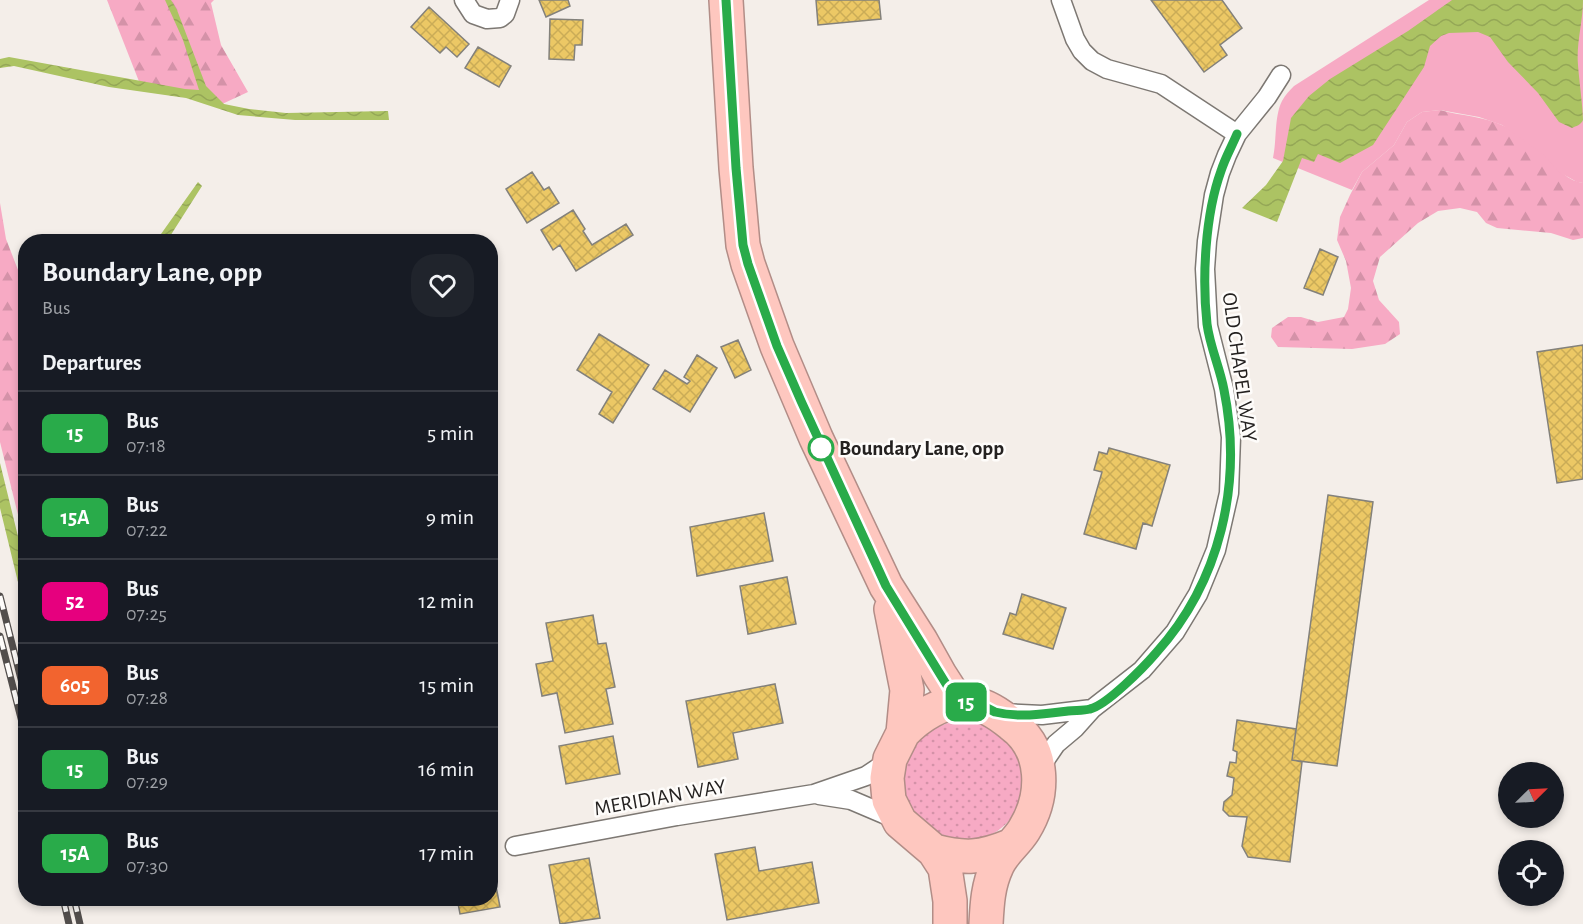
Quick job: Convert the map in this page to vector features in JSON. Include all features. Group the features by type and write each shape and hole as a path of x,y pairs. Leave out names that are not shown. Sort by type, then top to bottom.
{"highway":[{"path":"726,0 736,168 743,245 748,264 790,377 886,586 951,692 963,702"},
{"path":"886,586 901,651 907,690 887,778 889,800 900,822 934,851 945,868 950,901 950,924"},
{"path":"896,746 916,720 947,705 963,702 977,704 996,712 1020,730 1032,748 1039,769 1039,794 1032,816 1022,833 997,865 987,897 986,924"},
{"path":"934,851 957,857 975,858 1010,846"}],"street":[{"path":"464,0 473,14 487,19 500,18 505,14 510,0"},
{"path":"1061,0 1075,39 1092,61 1107,69 1161,84 1237,134"},
{"name":"OLD CHAPEL WAY","path":"1039,769 1056,744 1092,709 1142,670 1175,632 1198,594 1216,550 1229,493 1231,437 1224,390 1208,326 1205,269 1207,241 1220,173 1237,134 1267,97 1281,75"},
{"name":"OLD CHAPEL WAY","path":"996,712 1042,716 1092,709"},
{"name":"MERIDIAN WAY","path":"514,846 814,794 866,777 896,746"},
{"name":"MERIDIAN WAY","path":"814,794 851,800 900,822"}],"green space":[{"path":"107,0 214,0 211,3 221,45 248,92 220,105 140,84"},
{"path":"1429,0 1583,0 1583,183 1559,172 1543,154 1502,125 1479,117 1440,110 1422,112 1407,122 1394,145 1362,172 1352,190 1273,158 1279,107 1292,88"},
{"path":"1440,110 1489,120 1504,126 1543,153 1565,175 1583,183 1583,238 1573,240 1551,233 1497,228 1486,223 1477,212 1460,208 1438,211 1418,223 1380,257 1373,281 1379,300 1399,322 1400,334 1385,344 1352,349 1278,347 1271,337 1272,328 1288,317 1301,317 1318,322 1344,317 1348,309 1351,288 1346,261 1337,240 1340,217 1350,195 1362,172 1394,145 1407,122 1422,112"},
{"path":"0,203 6,239 18,270 18,515 0,442"},
{"path":"964,721 987,725 1007,738 1020,758 1024,781 1020,804 1007,824 987,837 964,841 941,837 921,824 908,804 904,781 908,758 921,738 941,725"}],"water":[{"path":"165,0 171,0 177,10 206,86 224,104 286,113 388,111 389,120 295,120 238,115 186,98 109,87 14,66 0,68 0,59 9,57 199,90 183,40"},
{"path":"1452,0 1583,0 1578,57 1583,115 1581,123 1572,128 1559,122 1538,93 1508,62 1490,37 1478,32 1449,33 1441,36 1430,46 1424,67 1373,145 1340,163 1318,154 1314,162 1302,158 1277,222 1242,208 1266,185 1283,161 1291,118 1309,96 1330,79 1408,31"},
{"path":"198,182 202,186 171,234 161,234"},
{"path":"0,463 18,536 18,582 0,508"}],"building":[{"path":"539,0 568,0 570,6 546,17"},
{"path":"816,0 879,0 881,19 818,25"},
{"path":"1151,0 1222,0 1242,28 1220,45 1227,55 1204,72"},
{"path":"429,7 469,44 457,57 446,47 440,53 411,27"},
{"path":"550,19 583,20 582,45 575,45 574,60 549,59"},
{"path":"478,47 511,66 499,87 465,68"},
{"path":"532,172 544,190 549,187 559,203 527,223 506,189"},
{"path":"573,210 592,245 626,224 633,235 576,271 560,245 553,250 541,230"},
{"path":"1320,249 1338,257 1323,295 1304,288"},
{"path":"599,334 649,365 613,423 599,414 612,392 577,370"},
{"path":"738,340 751,370 735,378 721,347"},
{"path":"1583,345 1583,479 1557,483 1537,352"},
{"path":"697,355 717,368 690,412 653,389 665,370 687,384 690,381 684,377"},
{"path":"1109,448 1170,465 1152,526 1143,523 1136,549 1084,534 1102,472 1094,470 1099,452 1107,454"},
{"path":"1328,495 1373,502 1337,766 1292,760"},
{"path":"764,513 773,561 697,576 690,527"},
{"path":"787,577 796,624 748,634 740,586"},
{"path":"1022,594 1066,608 1053,649 1003,634 1010,613 1016,615"},
{"path":"593,615 598,644 606,643 615,687 606,689 613,724 565,733 557,693 542,696 536,664 553,661 546,623"},
{"path":"775,684 783,723 733,733 738,759 698,767 686,701"},
{"path":"1237,720 1296,729 1292,760 1302,762 1290,862 1248,857 1242,846 1247,817 1229,816 1223,810 1224,802 1232,795 1234,778 1227,776 1230,762 1236,763 1237,752 1233,750"},
{"path":"613,736 620,774 566,784 559,746"},
{"path":"755,847 759,871 812,862 819,903 727,920 715,854"},
{"path":"589,858 600,918 560,924 549,865"},
{"path":"498,897 500,907 460,914 458,906 498,906"}],"railway":[{"path":"0,596 18,667"},
{"path":"0,636 18,707"},
{"path":"65,906 69,924"},
{"path":"76,906 80,924"}],"bus line":[{"name":"15","path":"726,0 743,245 777,346 816,438 886,586 951,692 963,702 977,704 996,712 1042,716 1092,709 1142,670 1175,632 1204,580 1216,550 1229,493 1231,437 1224,390 1208,326 1205,269 1207,241 1220,173 1237,134"}],"place":[{"name":"Boundary Lane, opp","path":"821,448"}]}
